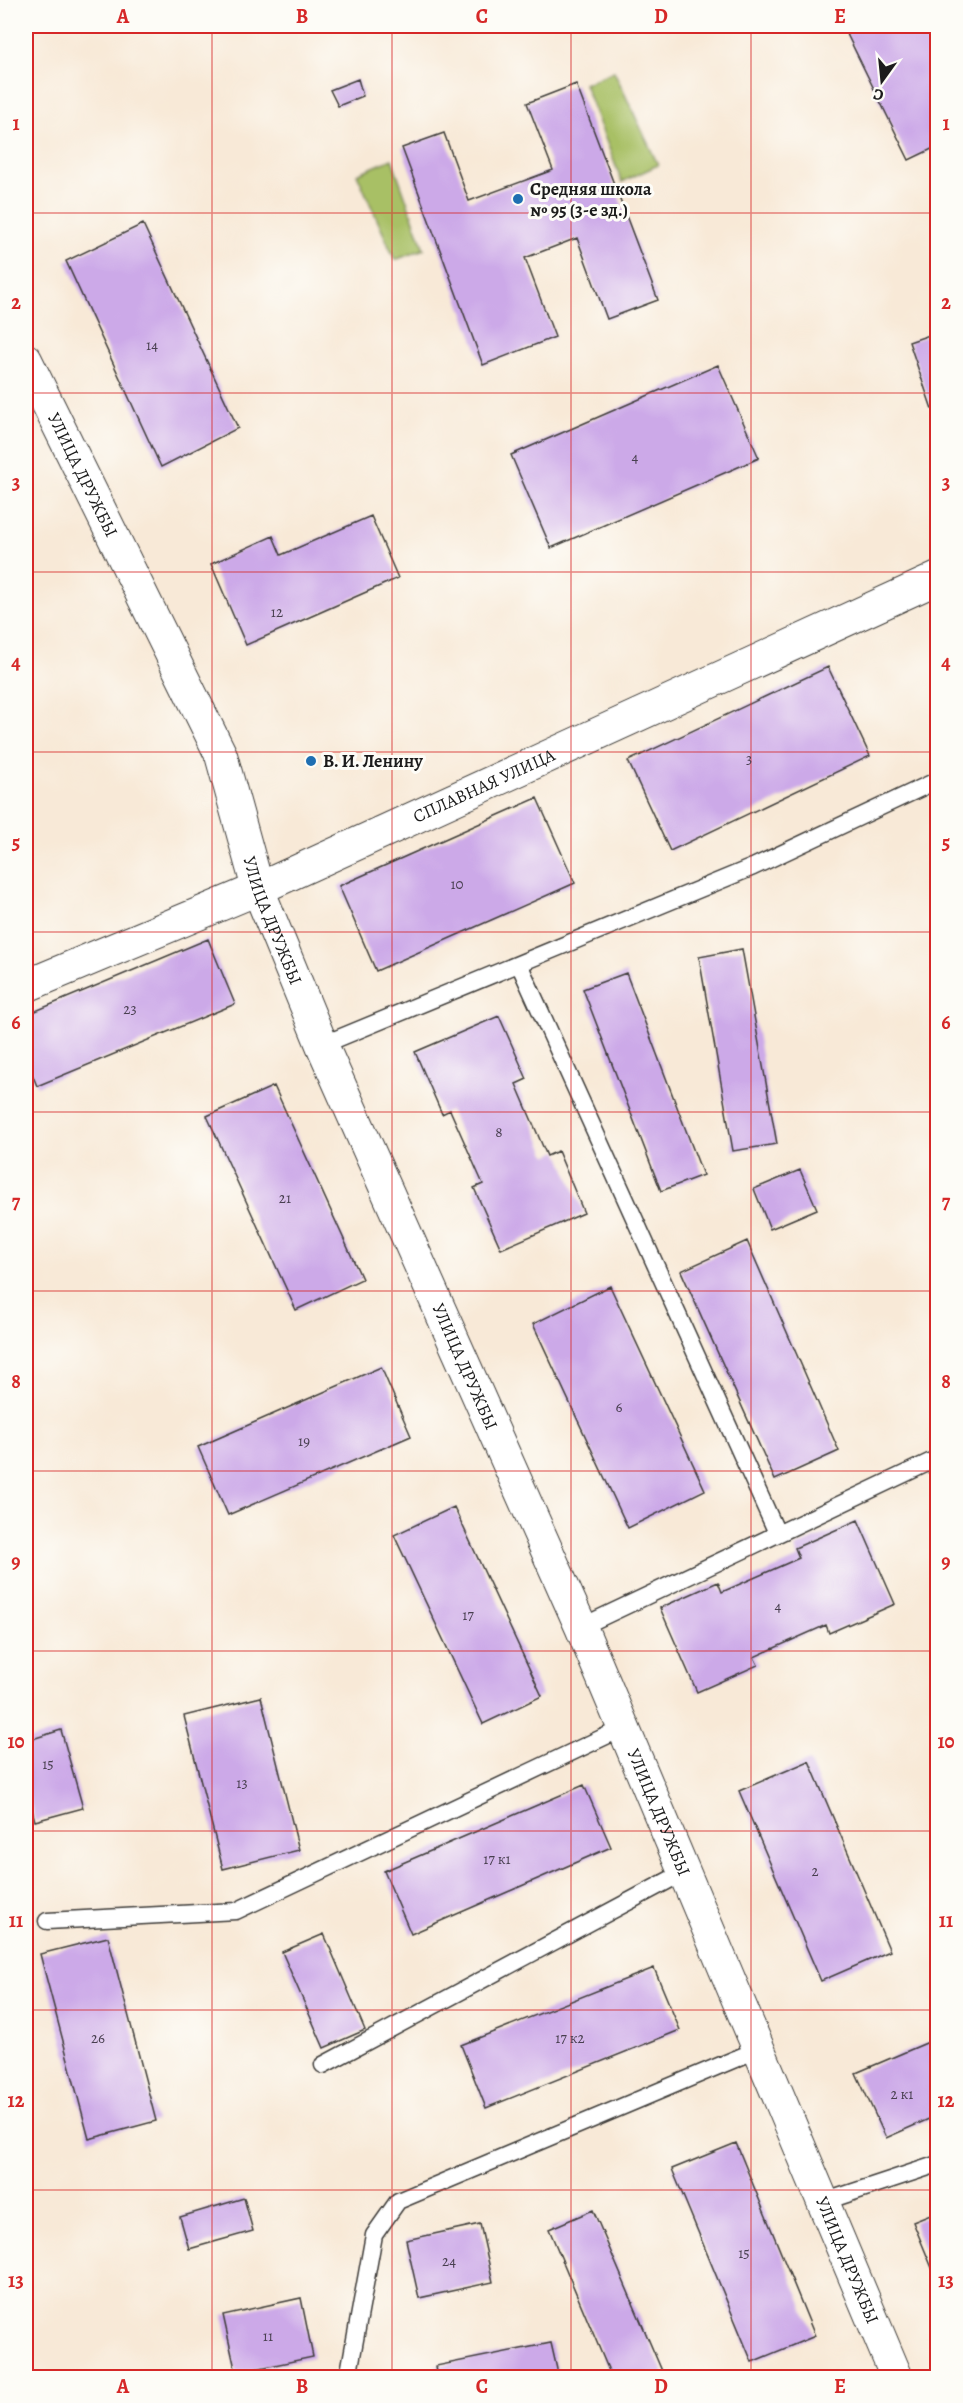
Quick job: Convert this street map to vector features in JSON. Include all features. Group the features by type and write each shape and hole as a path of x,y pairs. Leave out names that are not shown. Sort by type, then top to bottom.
{"street":[{"name":"УЛИЦА ДРУЖБЫ","path":"26,360 221,755 258,889 322,1045 581,1627 897,2378"},
{"name":"СПЛАВНАЯ УЛИЦА","path":"26,986 258,889 938,578"}],"lane":[{"path":"322,1045 753,867 938,780"},
{"path":"519,964 777,1533"},
{"path":"581,1627 938,1458"},
{"path":"47,1921 236,1911 624,1728"},
{"path":"323,2066 684,1872"},
{"path":"348,2378 374,2235 399,2201 759,2049"},
{"path":"823,2202 938,2164"}],"green space":[{"path":"614,71 658,165 622,182 584,84"},
{"path":"392,159 424,249 395,260 357,174"}],"building":[{"path":"26,26 42,26 26,33"},
{"path":"843,26 936,26 938,146 909,160"},
{"path":"358,79 363,96 338,106 330,90"},
{"path":"576,84 658,300 607,319 577,238 525,258 555,337 483,365 402,148 444,133 469,201 553,170 527,103"},
{"path":"143,224 238,428 161,467 66,261"},
{"path":"938,332 938,407 932,409 909,342"},
{"path":"718,365 759,458 551,548 511,455"},
{"path":"371,516 398,578 246,645 211,564 273,536 281,555"},
{"path":"828,667 870,756 670,851 628,761"},
{"path":"537,798 575,883 376,971 339,886"},
{"path":"208,939 235,1004 37,1086 26,1059 26,1015"},
{"path":"742,949 777,1144 733,1151 699,957"},
{"path":"626,973 703,1175 661,1191 583,989"},
{"path":"499,1016 527,1079 516,1084 547,1156 558,1151 584,1213 501,1249 474,1188 483,1184 450,1110 442,1114 415,1052"},
{"path":"274,1086 362,1279 296,1310 207,1116"},
{"path":"800,1170 817,1209 770,1229 754,1189"},
{"path":"747,1241 839,1451 775,1480 681,1271"},
{"path":"610,1286 705,1490 628,1528 533,1324"},
{"path":"381,1367 411,1436 228,1515 198,1447"},
{"path":"454,1507 542,1696 483,1724 394,1535"},
{"path":"858,1520 895,1604 829,1633 826,1625 754,1657 758,1665 697,1692 660,1608 718,1582 722,1592 799,1558 795,1548"},
{"path":"261,1697 299,1850 223,1869 184,1716"},
{"path":"61,1730 83,1808 35,1821 26,1787 26,1741"},
{"path":"809,1761 890,1951 821,1981 739,1791"},
{"path":"584,1785 611,1847 411,1934 384,1871"},
{"path":"324,1934 365,2030 324,2048 282,1952"},
{"path":"108,1937 156,2121 89,2139 40,1954"},
{"path":"654,1968 680,2030 486,2108 461,2045"},
{"path":"938,2038 938,2115 886,2138 856,2073"},
{"path":"736,2143 815,2336 752,2362 672,2169"},
{"path":"244,2198 253,2231 189,2249 180,2217"},
{"path":"593,2210 665,2378 612,2378 549,2229"},
{"path":"938,2212 938,2280 937,2280 913,2222"},
{"path":"480,2224 493,2282 419,2298 406,2240"},
{"path":"301,2298 313,2357 236,2373 223,2315"},
{"path":"551,2343 559,2378 438,2378 436,2366"}],"place":[{"name":"Средняя школа № 95 (3-е зд.)","path":"518,199"},
{"name":"В. И. Ленину","path":"311,761"}]}
